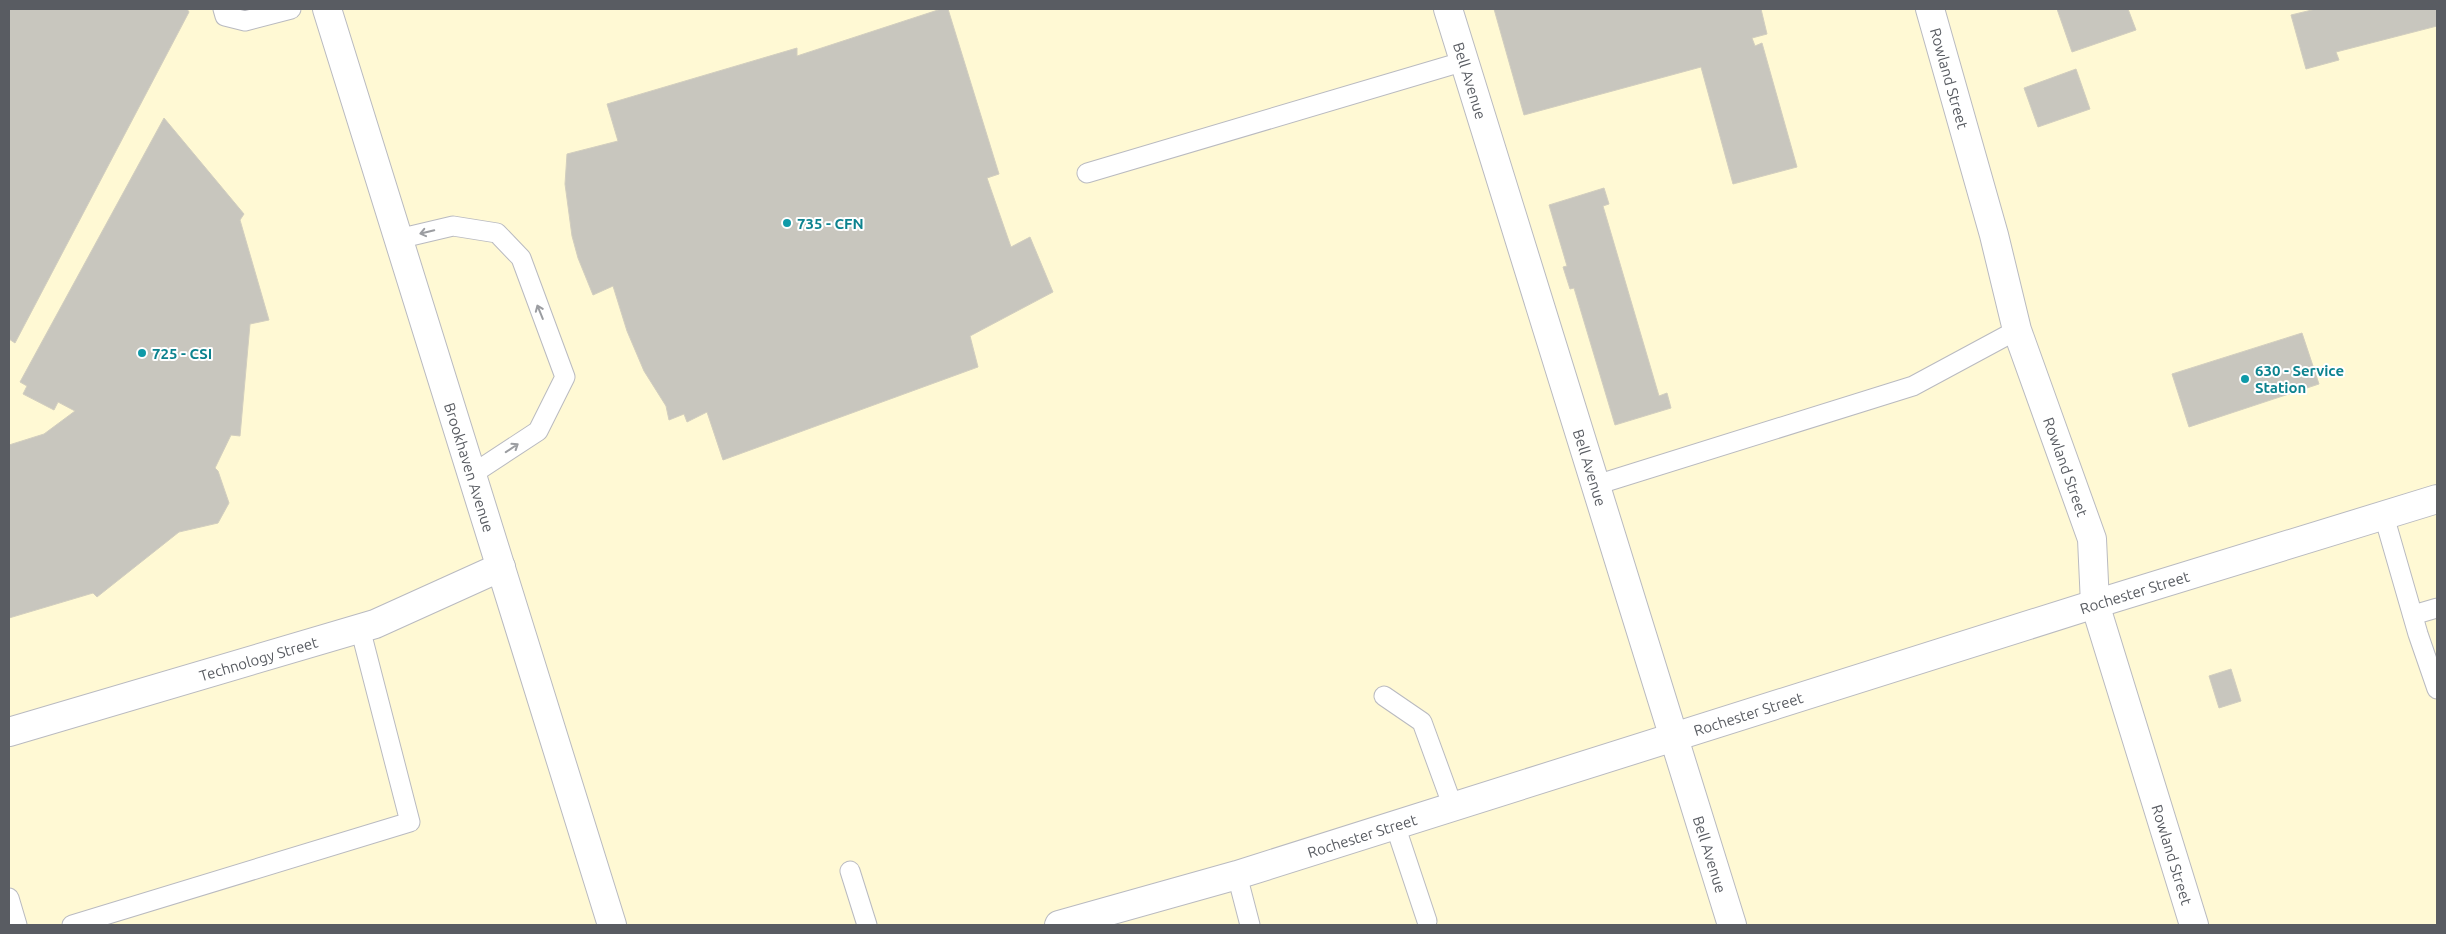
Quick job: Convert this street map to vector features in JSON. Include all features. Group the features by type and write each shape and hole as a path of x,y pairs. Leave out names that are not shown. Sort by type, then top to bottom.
{"street":[{"name":"Brookhaven Avenue","path":"327,9 612,925"},
{"name":"Bell Avenue","path":"1448,9 1732,925"},
{"name":"Rowland Street","path":"1930,9 1994,235 2017,330 2092,539 2095,604 2194,925"},
{"name":"Rochester Street","path":"1060,925 1237,875 2095,604 2437,500"},
{"name":"Technology Street","path":"9,732 375,624 501,567"}],"lane":[{"path":"223,9 225,16 245,21 291,9"},
{"path":"1087,173 1464,61"},
{"path":"398,239 453,226 497,233 521,258 566,377 538,431 471,476"},
{"path":"1596,485 1913,386 2017,330"},
{"path":"2384,516 2412,615 2437,689"},
{"path":"2412,615 2437,608"},
{"path":"72,925 410,822 360,628"},
{"path":"1384,696 1422,722 1453,807"},
{"path":"1395,825 1427,921"},
{"path":"850,871 867,925"},
{"path":"1237,875 1250,925"},
{"path":"9,898 17,925"}],"shaded area":[{"path":"9,9 2437,9 2437,925 9,925"}],"building":[{"path":"9,9 187,9 189,12 15,343 9,339"},
{"name":"735 - CFN","path":"941,9 948,9 999,174 987,178 1011,247 1030,237 1053,292 970,336 978,367 723,460 707,412 687,422 684,414 669,420 666,406 644,371 627,331 613,286 593,295 578,258 572,236 565,184 567,154 618,141 607,104 797,48 797,56"},
{"path":"1494,9 1761,9 1767,34 1752,38 1755,46 1762,43 1797,167 1733,184 1701,67 1524,115"},
{"path":"2057,9 2128,9 2136,30 2072,52"},
{"path":"2316,9 2437,9 2437,26 2336,52 2339,60 2306,69 2291,15"},
{"path":"2076,69 2090,109 2038,127 2024,88"},
{"name":"725 - CSI","path":"164,118 244,214 240,220 269,320 250,324 240,436 231,435 215,468 218,471 229,503 218,523 179,532 97,597 93,593 9,618 9,445 44,434 75,411 58,402 54,410 23,394 27,386 20,382"},
{"path":"1604,188 1609,204 1603,206 1659,396 1667,393 1671,408 1615,425 1574,288 1570,289 1563,267 1567,266 1549,205"},
{"name":"630 - Service Station","path":"2302,333 2319,384 2189,427 2172,374"},
{"path":"2231,669 2241,701 2219,708 2209,676"}],"place":[{"name":"735 - CFN","path":"787,223"},
{"name":"725 - CSI","path":"142,353"},
{"name":"630 - Service Station","path":"2245,379"}]}
